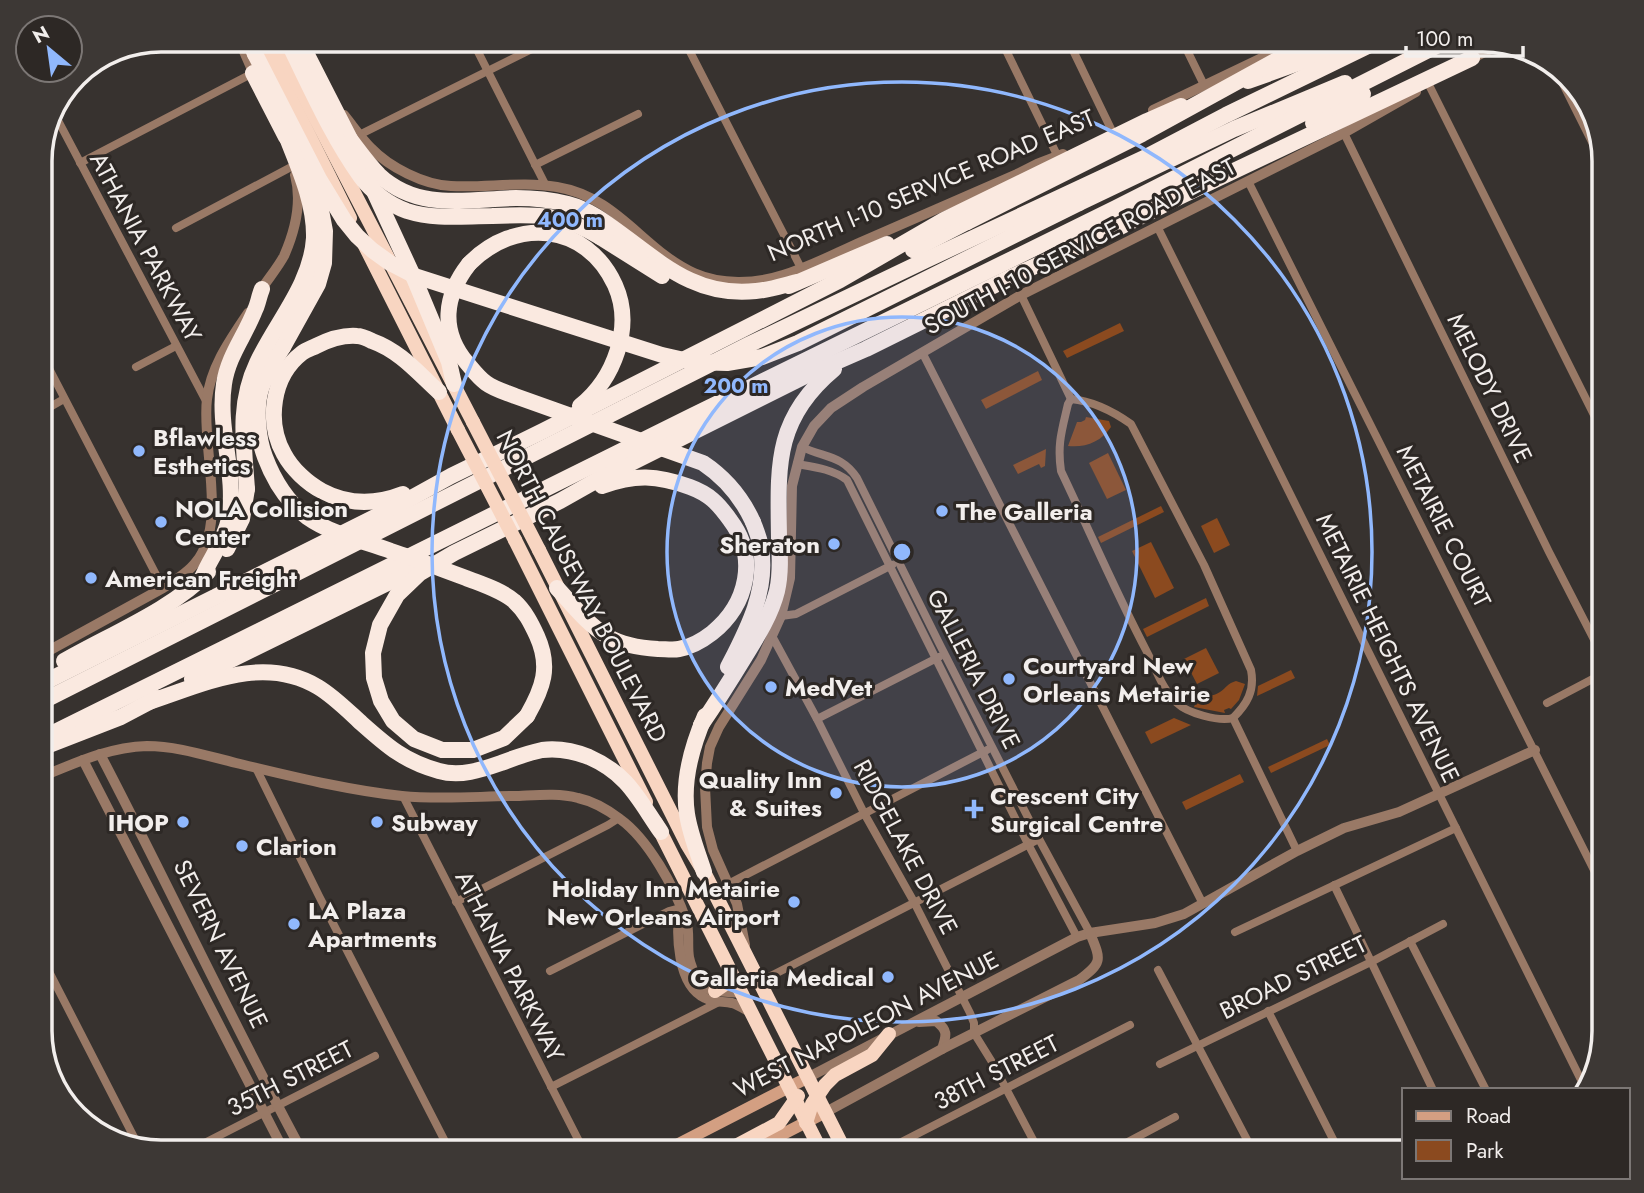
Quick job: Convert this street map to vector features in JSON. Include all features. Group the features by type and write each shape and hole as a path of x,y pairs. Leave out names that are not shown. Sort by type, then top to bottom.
{"highway":[{"path":"53,667 137,622 202,578 223,555 242,519 247,489 242,425 246,391 257,363 294,298 309,265 314,237 312,211 305,187 257,52"},
{"path":"258,52 319,179 356,236 381,257 415,276 662,355 693,362 727,363 762,357 798,343 1234,129 1419,52"},
{"name":"NORTH CAUSEWAY BOULEVARD","path":"259,52 299,117 815,1140"},
{"path":"282,52 407,279 449,362 454,384"},
{"path":"293,52 343,148 362,178 384,200 406,211 436,217 536,214 564,220 588,230 695,293 747,300 772,293 799,275"},
{"path":"306,52 364,158 380,176 398,189 421,198 450,202 517,198 570,204 591,213 671,272 691,282 713,288 737,293 759,291 944,220"},
{"path":"771,334 790,315 1142,134 1294,52"},
{"path":"53,678 395,507 451,475 840,280 944,220 1123,132 1224,88 1335,52"},
{"path":"53,695 771,334 1100,180 1357,52"},
{"path":"53,733 1126,203 1424,52"},
{"path":"1179,197 1348,104 1429,52"},
{"path":"53,743 121,717 411,571 560,501 811,373 1472,58"},
{"path":"253,74 320,205 325,231 324,263 318,284 260,391 260,446 270,472 285,497 308,517 335,531 472,581 504,594 514,601 529,619 541,646 545,671 540,694 527,716 504,738 473,750 442,750 414,739 393,721 381,701 374,678 373,653 380,625 397,595 420,573 454,553"},
{"path":"354,136 407,279"},
{"path":"569,418 597,390 617,356 622,314 615,285 601,264 582,245 567,238 534,232 516,234 490,246 469,264 452,292 448,304 448,323 462,356 488,384 515,396 703,464 711,469 747,509 761,546 763,571 760,596 712,698 694,743 689,766 687,812 704,873"},
{"path":"202,578 222,541 229,519 231,495 223,408 226,369 256,309 261,289"},
{"path":"439,393 406,361 381,344 358,336 327,340 301,354 283,374 274,400 274,428 284,454 297,471 312,485 334,498 358,503 386,501 451,475"},
{"path":"701,725 758,635 768,617 777,590 780,565 779,465 796,411 816,385 839,365 866,349"},
{"name":"NORTH CAUSEWAY BOULEVARD","path":"454,384 840,1140"},
{"path":"557,588 582,615 607,636 636,648 680,649 703,640 732,614 745,582 747,561 738,531 718,503 701,491 673,481 650,476 617,481 560,501"},
{"path":"149,702 228,676 253,672 297,676 328,694 401,756 443,772 474,773 542,750 577,752 600,762 620,776 661,832"},
{"path":"717,997 729,970 749,981 760,982"},
{"path":"742,993 760,1001 781,1042 796,1054"},
{"path":"806,1123 817,1096 835,1075 872,1055 896,1030"},
{"path":"747,1140 779,1123 792,1095 807,1078"}],"main road":[{"name":"WEST NAPOLEON AVENUE","path":"687,1140 731,1118 792,1095"},
{"path":"772,1140 826,1112"},
{"path":"698,1140 723,1127 731,1118"}],"street":[{"path":"53,648 181,576 201,554 209,534 212,513 206,401 210,384 222,352 283,257 296,220 297,182 293,166 244,52"},
{"path":"478,52 546,186"},
{"path":"354,136 526,52"},
{"path":"690,52 799,275"},
{"path":"1007,52 1058,157"},
{"path":"1074,52 1112,131"},
{"path":"1188,52 1204,85"},
{"name":"NORTH I-10 SERVICE ROAD EAST","path":"354,136 386,162 431,184 450,187 529,184 576,192 594,199 664,255 695,274 737,283 799,275 1037,164 1058,157 1273,52"},
{"name":"SOUTH I-10 SERVICE ROAD EAST","path":"747,958 737,904 713,850 708,827 705,787 707,763 710,747 719,727 761,660 781,616 790,578 792,486 802,447 814,426 831,408 863,387 1021,295 1344,133 1484,52"},
{"path":"79,163 253,74"},
{"path":"1429,85 1592,411"},
{"path":"1568,93 1588,133"},
{"path":"536,165 638,114"},
{"name":"ATHANIA PARKWAY","path":"60,124 206,401"},
{"name":"MELODY DRIVE","path":"1344,133 1592,636"},
{"path":"176,228 293,166"},
{"name":"METAIRIE COURT","path":"1248,181 1592,866"},
{"name":"METAIRIE HEIGHTS AVENUE","path":"1157,226 1581,1078"},
{"path":"1021,295 1071,399 1058,452 1061,471 1139,636 1178,705 1216,719 1233,718 1243,708 1253,680 1204,565 1131,424 1114,412 1071,399"},
{"path":"136,367 176,345"},
{"path":"922,352 1203,904"},
{"path":"53,378 163,588"},
{"path":"53,406 64,400"},
{"name":"GALLERIA DRIVE","path":"802,447 849,466 857,478 936,659 1077,937"},
{"name":"GALLERIA DRIVE","path":"797,464 823,468 847,480 945,654 1090,933"},
{"path":"781,616 796,614 893,564"},
{"name":"RIDGELAKE DRIVE","path":"772,636 864,813 914,902 963,998 974,1023 974,1034 992,1062 1033,1140"},
{"path":"817,719 945,654"},
{"path":"1547,703 1592,679"},
{"path":"1233,718 1297,850"},
{"path":"53,772 100,754 123,748 149,746 183,750 349,789 402,796 557,795 579,798 619,818 635,831 646,845 670,886 687,923 692,971 701,987 752,1013"},
{"path":"728,884 992,747"},
{"name":"WEST NAPOLEON AVENUE","path":"807,1078 1077,937 1155,923 1184,914 1297,850 1344,828 1399,812 1535,750"},
{"name":"SEVERN AVENUE","path":"100,754 296,1140"},
{"name":"SEVERN AVENUE","path":"83,760 278,1140"},
{"path":"256,768 444,1140"},
{"name":"ATHANIA PARKWAY","path":"402,796 578,1140"},
{"path":"456,902 619,818"},
{"path":"1235,932 1456,828"},
{"path":"760,982 1039,839"},
{"path":"1334,885 1432,1088"},
{"path":"550,971 680,908"},
{"path":"167,924 183,916"},
{"name":"BROAD STREET","path":"1160,1064 1371,962 1443,923"},
{"path":"826,1112 942,1049 1079,980 1094,969 1098,959 1098,951 1090,933"},
{"path":"1410,941 1485,1088"},
{"path":"1158,970 1247,1140"},
{"path":"53,979 134,1137"},
{"path":"551,1087 687,1017 717,997 742,993"},
{"path":"1268,1011 1333,1140"},
{"path":"896,1030 923,1021 936,1021 946,1033 942,1049"},
{"name":"38TH STREET","path":"905,1140 1130,1026"},
{"name":"35TH STREET","path":"211,1140 375,1056"},
{"path":"1132,1140 1175,1117"}],"green space":[{"path":"1120,323 1124,331 1067,358 1063,351"},
{"path":"1038,371 1042,380 986,409 981,400"},
{"path":"1086,417 1109,421 1111,427 1092,443 1068,446 1077,422 1085,420"},
{"path":"1046,449 1045,466 1041,468 1039,464 1018,474 1013,465"},
{"path":"1108,453 1126,490 1107,499 1089,463"},
{"path":"1161,506 1164,512 1101,543 1098,537"},
{"path":"1217,518 1230,545 1214,553 1201,526"},
{"path":"1151,542 1174,588 1155,598 1132,551"},
{"path":"1206,598 1209,606 1147,637 1143,629"},
{"path":"1206,648 1219,673 1197,684 1184,659"},
{"path":"1291,670 1295,678 1257,696 1258,686"},
{"path":"1236,681 1245,684 1239,700 1231,709 1224,710 1225,713 1194,707 1202,697 1216,694"},
{"path":"1174,718 1191,725 1151,744 1145,732"},
{"path":"1327,739 1330,745 1271,773 1268,767"},
{"path":"1240,774 1244,782 1186,810 1182,802"}],"place":[{"name":"Bflawless Esthetics","path":"139,451"},
{"name":"The Galleria","path":"942,511"},
{"name":"NOLA Collision Center","path":"161,522"},
{"name":"Sheraton","path":"834,544"},
{"name":"American Freight","path":"91,578"},
{"name":"Courtyard New Orleans Metairie","path":"1009,679"},
{"name":"MedVet","path":"771,687"},
{"name":"Quality Inn & Suites","path":"836,793"},
{"name":"Crescent City Surgical Centre","path":"974,809"},
{"name":"IHOP","path":"183,822"},
{"name":"Subway","path":"377,822"},
{"name":"Clarion","path":"242,846"},
{"name":"Holiday Inn Metairie New Orleans Airport","path":"794,902"},
{"name":"LA Plaza Apartments","path":"294,924"},
{"name":"Galleria Medical","path":"888,977"}]}
